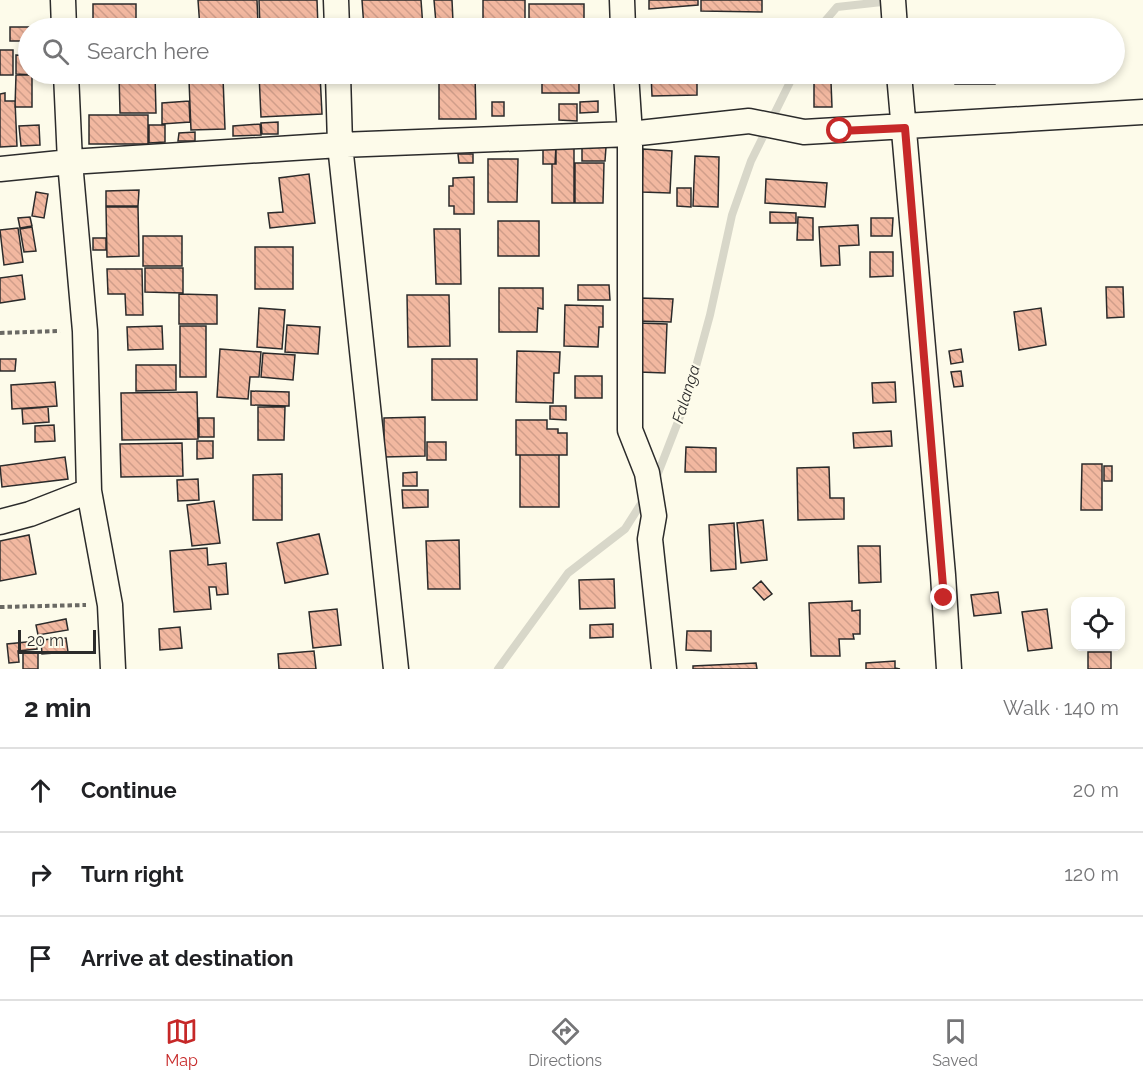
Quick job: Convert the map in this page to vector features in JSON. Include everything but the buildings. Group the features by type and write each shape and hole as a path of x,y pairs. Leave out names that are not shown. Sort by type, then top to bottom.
{"street":[{"path":"63,0 64,18"},
{"path":"336,0 337,18"},
{"path":"622,0 623,18"},
{"path":"66,84 70,162 85,331 89,491 111,605 114,669"},
{"path":"338,84 340,145 396,669"},
{"path":"627,84 630,134 630,430 647,473 654,516 650,539 664,669"},
{"path":"900,84 943,575 949,669"},
{"path":"0,169 70,162 340,145 630,134 749,121 804,132 905,128 1143,112"},
{"path":"0,522 30,514 89,491"}],"path":[{"path":"0,333 85,331"},
{"path":"0,608 111,605"}],"waterway":[{"name":"Falanga","path":"828,18 837,7 891,1"},
{"name":"Falanga","path":"655,481 688,396 710,315 732,215 751,161 789,84"},
{"name":"Falanga","path":"498,669 568,573 625,529 644,499"}],"route":[{"path":"840,131 905,128 944,598"}]}
